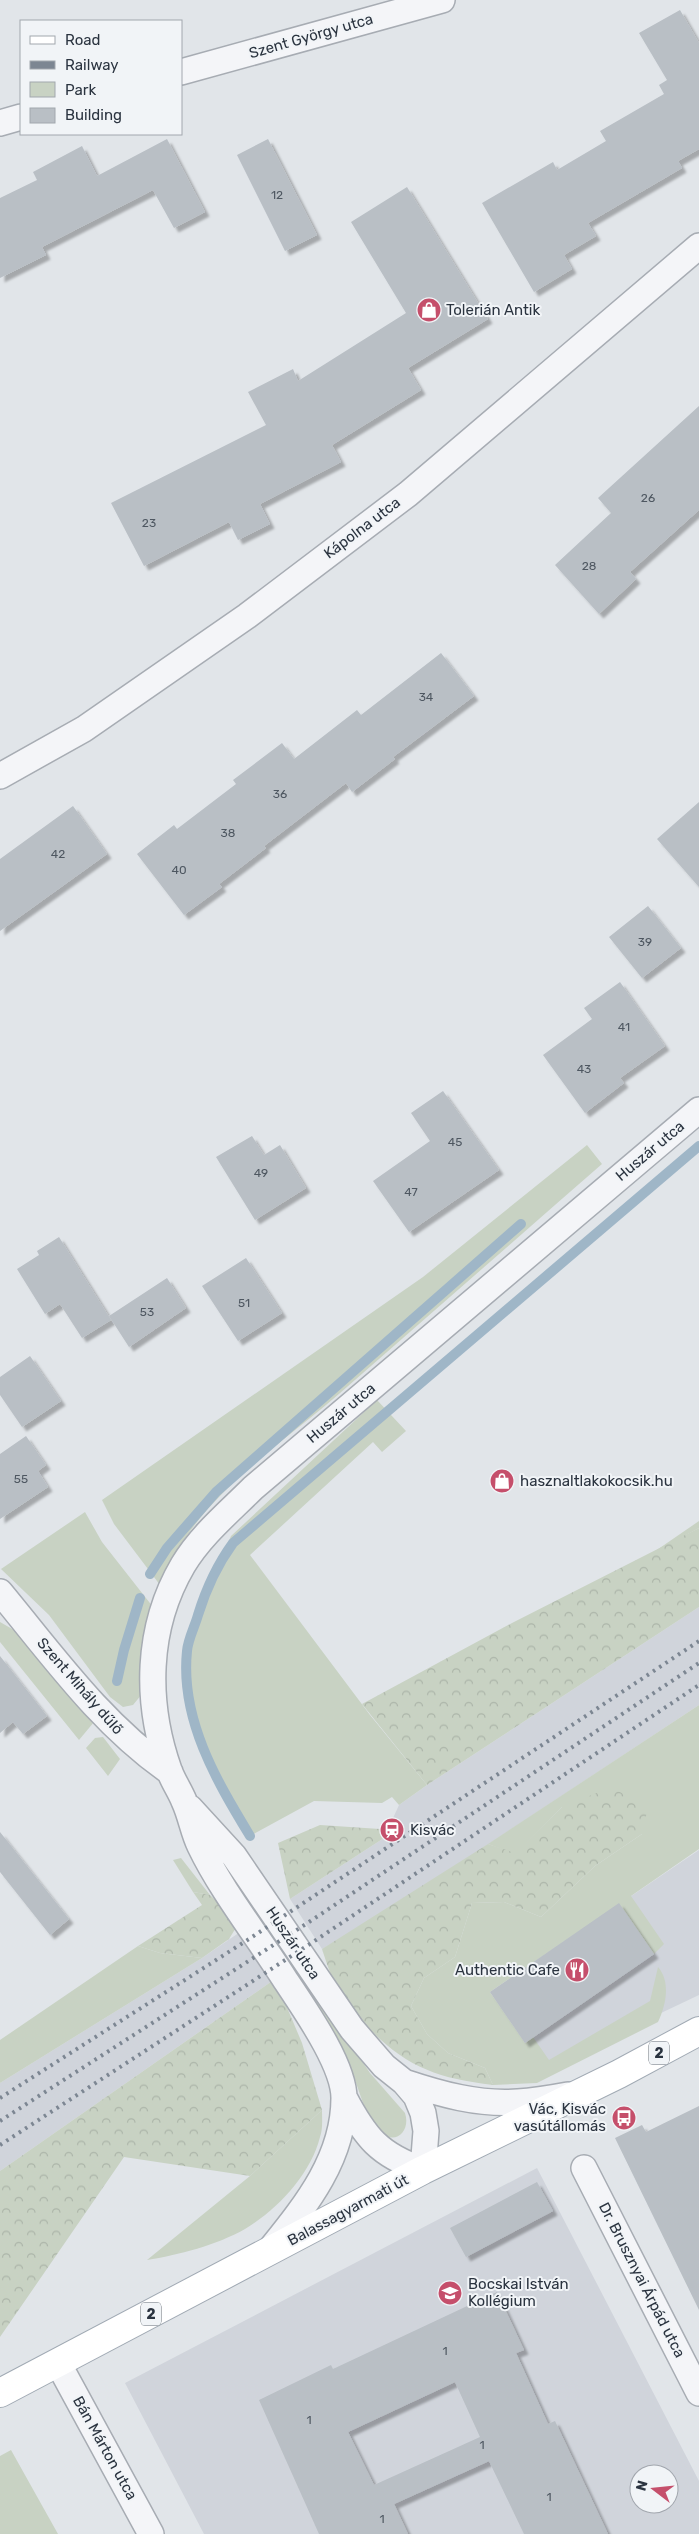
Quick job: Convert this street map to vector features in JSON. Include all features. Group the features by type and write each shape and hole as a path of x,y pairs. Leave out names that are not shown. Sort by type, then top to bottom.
{"main road":[{"name":"Balassagyarmati út","path":"0,2393 423,2170 699,2032"}],"street":[{"name":"Szent György utca","path":"182,72 442,0"},
{"path":"0,123 20,117"},
{"name":"Kápolna utca","path":"0,776 84,729 247,616 400,500 699,246"},
{"name":"Huszár utca","path":"185,1802 234,1856 356,2034 384,2066 404,2082 416,2096 423,2113 426,2131 423,2170 406,2164 374,2142 361,2129 344,2097 338,2073 313,2023 200,1846 185,1802 170,1772 154,1712 151,1686 152,1659 167,1599 184,1564 208,1532 253,1488 699,1110"},
{"name":"Szent Mihály dűlő","path":"0,1592 108,1721 144,1754 170,1772"},
{"name":"Huszár utca","path":"404,2082 431,2092 484,2101 517,2102 578,2094"},
{"name":"Huszár utca","path":"267,2252 305,2206 329,2166 338,2140 344,2097"},
{"name":"Dr. Brusznyai Árpád utca","path":"584,2168 699,2392"},
{"name":"Bán Márton utca","path":"58,2363 151,2534"}],"shaded area":[{"path":"699,1607 699,1705 371,1922 322,1949 290,1899 384,1838 399,1805 427,1785"},
{"path":"699,1850 699,1995 541,2070 490,1992"},
{"path":"243,1930 275,1979 0,2171 0,2083 202,1958"},
{"name":"Bocskai István Kollégium","path":"537,2168 699,2481 699,2534 204,2534 125,2383"}],"green space":[{"path":"587,1145 602,1164 347,1387 241,1475 194,1525 175,1554 160,1585 114,1524 102,1500 423,1277"},
{"path":"377,1400 406,1431 382,1452 373,1442 250,1555 370,1715 427,1785 399,1805 392,1797 382,1803 314,1801 250,1836 219,1785 205,1754 187,1693 187,1646 202,1602 231,1536"},
{"path":"85,1512 102,1542 153,1607 142,1694 133,1705 123,1707 110,1697 49,1615 1,1569"},
{"path":"699,1521 699,1528 651,1554"},
{"path":"699,1528 699,1607 427,1785 362,1704 512,1623"},
{"path":"0,1622 26,1637 58,1674 70,1698 94,1722 79,1740 0,1642"},
{"path":"699,1705 699,1849 631,1896 664,1944 654,1954 619,1904 490,1992 525,2043 533,2037 549,2060 650,2001 658,1967 665,1980 666,1994 658,2022 537,2083 493,2085 485,2068 448,2053 427,2034 411,2006 424,1978 455,1957 472,1903 504,1902 541,1917 595,1866 642,1834 562,1807 515,1854 488,1844"},
{"path":"103,1737 120,1759 108,1776 86,1748 95,1738"},
{"path":"609,1788 649,1803 642,1834 595,1866 541,1917 504,1902 472,1903 455,1957 424,1978 411,2006 427,2034 448,2053 485,2068 493,2085 437,2074 406,2059 377,2036 347,2006 335,1984 322,1949 488,1844 515,1853 562,1807"},
{"path":"320,1825 380,1829 384,1838 290,1899 278,1843"},
{"path":"181,1858 210,1895 193,1892 173,1860"},
{"path":"193,1892 210,1895 227,1911 237,1926 229,1939 202,1958 160,1953 138,1946 202,1905"},
{"path":"138,1946 160,1953 202,1958 0,2083 0,2040"},
{"path":"297,1965 370,2073 405,2113 406,2126 404,2131 396,2137 386,2136 370,2117 348,2064 290,1970"},
{"path":"275,1979 302,2043 322,2110 250,2176 124,2157 0,2337 0,2171"},
{"path":"322,2110 321,2134 316,2151 291,2190 269,2212 245,2229 210,2245 147,2260 250,2176"},
{"path":"11,2450 58,2534 0,2534 0,2456"}],"building":[{"path":"680,10 699,43 699,149 678,161 682,168 588,223 596,236 564,255 572,269 534,292 482,203 553,162 557,170 606,141 600,131 664,94 659,85 667,80 639,33"},
{"path":"167,139 205,212 174,228 153,190 42,247 46,255 0,278 0,198 37,180 33,172 82,146 97,176"},
{"path":"268,139 317,235 285,251 237,155"},
{"path":"407,187 488,319 408,368 421,390 332,445 341,462 260,504 270,524 238,540 229,522 144,566 111,503 266,425 248,392 293,369 298,381 406,313 351,222"},
{"path":"699,406 699,510 630,572 636,579 599,614 555,565 611,513 598,498"},
{"path":"441,653 474,696 393,757 395,759 352,792 346,783 264,846 266,848 219,884 222,887 184,915 137,854 174,825 177,829 236,784 233,780 282,743 294,759 357,710 361,715"},
{"path":"699,802 699,887 657,839"},
{"path":"73,806 107,854 0,931 0,859"},
{"path":"648,906 681,948 642,978 609,937"},
{"path":"620,982 665,1046 620,1078 624,1083 585,1113 543,1055 592,1019 584,1008"},
{"path":"443,1091 499,1170 409,1232 373,1181 430,1141 411,1113"},
{"path":"252,1136 264,1155 280,1145 306,1188 255,1220 216,1157"},
{"path":"59,1237 111,1320 82,1338 60,1304 45,1314 17,1269 39,1255 37,1251"},
{"path":"246,1258 282,1313 238,1341 202,1286"},
{"path":"167,1278 186,1308 129,1347 109,1316"},
{"path":"30,1356 61,1401 22,1427 0,1395 0,1377"},
{"path":"26,1436 46,1465 38,1471 48,1487 0,1519 0,1454"},
{"path":"0,1656 47,1716 23,1734 13,1722 0,1733"},
{"path":"0,1832 69,1919 50,1935 0,1872"},
{"name":"Authentic Cafe","path":"619,1903 654,1954 525,2043 490,1992"},
{"path":"699,2106 699,2310 615,2138 642,2125 646,2132"},
{"path":"537,2182 553,2211 466,2257 450,2228"},
{"path":"497,2292 524,2350 516,2353 548,2424 555,2421 608,2534 524,2534 489,2461 394,2504 408,2534 319,2534 259,2400 331,2365 333,2369","holes":["455,2382 480,2437 374,2485 348,2432"]}],"waterway":[{"path":"250,1836 213,1771 203,1748 189,1701 186,1676 187,1651 190,1637 208,1587 227,1551 233,1543 699,1146"},
{"path":"150,1574 167,1548 216,1492 521,1224"},
{"path":"117,1681 124,1650 140,1598"}],"railway":[{"path":"0,2098 249,1939 699,1641"},
{"path":"0,2121 306,1924 699,1663"},
{"path":"0,2145 316,1940 699,1685"}],"place":[{"name":"Tolerián Antik","path":"429,310"},
{"name":"hasznaltlakokocsik.hu","path":"502,1481"},
{"name":"Kisvác","path":"392,1830"},
{"name":"Authentic Cafe","path":"577,1970"},
{"name":"Vác, Kisvác vasútállomás","path":"624,2118"},
{"name":"Bocskai István Kollégium","path":"450,2293"}]}
